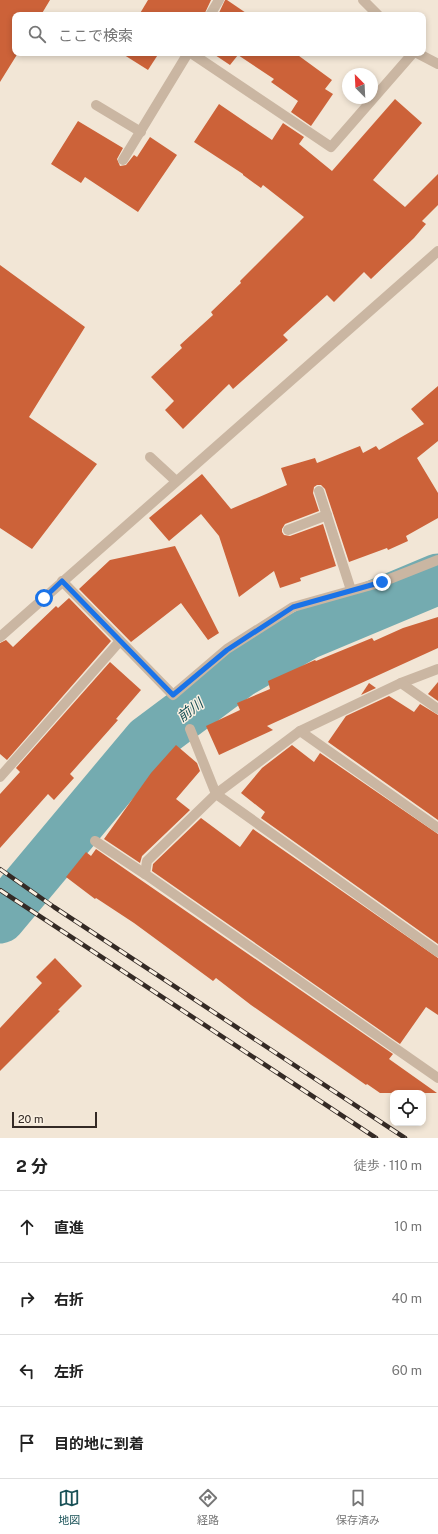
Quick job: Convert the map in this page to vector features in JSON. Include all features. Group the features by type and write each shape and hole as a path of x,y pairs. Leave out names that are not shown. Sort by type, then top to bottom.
{"street":[{"path":"212,12 219,0"},
{"path":"363,0 375,12"},
{"path":"123,160 188,56"},
{"path":"194,56 331,147 410,56"},
{"path":"423,56 438,64"},
{"path":"96,105 141,132"},
{"path":"0,637 438,251"},
{"path":"150,457 176,481"},
{"path":"319,491 352,590"},
{"path":"288,530 327,515"},
{"path":"62,581 173,695 227,650 293,607 382,582 438,560"},
{"path":"0,777 120,641"},
{"path":"145,874 147,861 216,794 300,731 401,684 438,669"},
{"path":"401,684 438,709"},
{"path":"190,729 216,794 438,952"},
{"path":"300,731 438,828"},
{"path":"96,841 438,1078"}],"building":[{"path":"0,0 50,0 43,12 12,12 12,56 16,56 0,82"},
{"path":"148,0 211,0 205,12 141,12"},
{"path":"225,0 227,0 245,12 219,12"},
{"path":"126,56 157,56 148,70"},
{"path":"216,56 237,56 230,65"},
{"path":"240,56 299,56 332,80 325,89 333,94 311,126 291,112 298,101 271,82 274,79"},
{"path":"395,99 422,123 373,180 405,207 438,174 438,205 422,221 426,224 414,238 371,279 364,272 334,302 327,295 283,335 288,340 233,389 229,384 183,429 165,410 174,401 151,377 182,348 180,345 213,315 211,312 304,217 263,185 261,188 243,174 194,142 219,104 272,140 283,123 304,137 299,144 332,171"},
{"path":"78,121 123,148 117,159 120,166 126,165 134,155 137,157 150,137 177,155 138,212 85,177 81,183 51,164"},
{"path":"0,265 85,327 29,417 97,464 32,549 0,528"},
{"path":"438,386 438,441 417,458 438,493 438,518 406,536 408,541 388,550 387,548 349,562 325,489 321,485 317,485 314,487 313,493 319,511 285,524 282,532 284,535 290,536 323,524 336,566 300,578 301,581 280,588 274,571 239,597 219,536 201,514 169,541 149,518 202,474 231,509 287,485 281,468 315,458 317,463 360,446 363,453 376,446 379,450 424,424 411,409"},
{"path":"175,546 219,633 208,640 181,603 131,642 79,589 110,560"},
{"path":"69,598 111,641 7,760 0,754 0,643 6,640 13,647 56,606 58,608"},
{"path":"438,617 438,648 267,726 273,730 219,755 206,726 240,710 237,703 270,689 268,681 315,660 316,661 372,638 374,641 403,628"},
{"path":"110,662 141,690 116,719 118,720 70,774 74,778 54,800 48,794 0,848 0,794 20,772 16,768"},
{"path":"438,682 438,701 428,694"},
{"path":"369,683 376,688 361,695"},
{"path":"389,696 414,712 420,704 438,715 438,820 328,742 346,716"},
{"path":"176,745 197,763 200,771 176,799 190,810 142,856 140,863 104,839 151,773"},
{"path":"292,745 314,762 320,753 438,834 438,944 261,818 265,812 241,793 262,768"},
{"path":"201,818 240,847 253,829 438,958 438,1015 426,1007 400,1044 152,871 153,864"},
{"path":"96,849 393,1054 389,1059 437,1093 426,1093 426,1090 390,1090 390,1093 380,1093 367,1084 366,1085 251,1005 216,978 213,981 134,923 96,898 95,899 66,877 86,852 91,856"},
{"path":"55,958 82,986 58,1010 60,1011 0,1071 0,1028 42,983 36,977"}],"waterway":[{"name":"前川","path":"0,918 148,741 239,673 307,634 438,579"}],"railway":[{"path":"0,869 54,907 405,1138"},
{"path":"0,890 376,1138"}],"route":[{"path":"44,598 62,581 173,695 227,650 293,607 382,582"}]}
